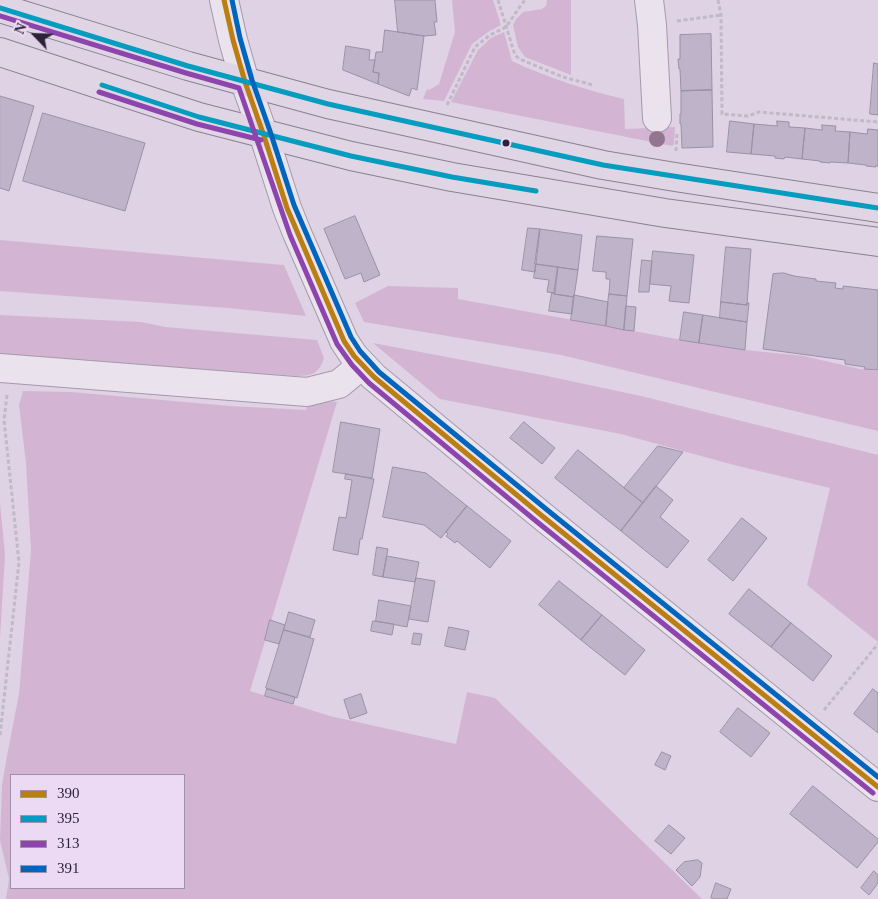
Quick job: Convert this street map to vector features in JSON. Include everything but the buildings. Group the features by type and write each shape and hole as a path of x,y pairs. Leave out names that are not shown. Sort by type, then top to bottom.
{"main road":[{"path":"0,8 188,66 328,104 603,165 878,208"},
{"path":"0,52 199,117 351,156 452,177 665,213 878,242"}],"street":[{"path":"224,0 245,82 296,233 344,341 354,356 374,377 540,515 878,787"},
{"path":"650,13 657,118"},
{"path":"5,369 307,392 339,384 362,365"}],"path":[{"path":"498,0 517,57 563,77 593,85"},
{"path":"436,127 475,47 490,35 506,27 525,0"},
{"path":"718,0 721,15 722,114 748,116 759,112 878,122"},
{"path":"650,13 721,15"},
{"path":"657,118 678,122 675,177"},
{"path":"0,734 19,562 4,420 5,369"},
{"path":"808,730 878,644"}],"shaded area":[{"path":"452,0 493,0 501,25 472,44 444,101 423,99 427,89 429,90 439,84 455,32"},
{"path":"547,0 571,0 571,75 525,57 518,47 513,25 516,19 523,12 542,9 546,6"},
{"path":"504,32 512,61 567,83 624,99 625,129 675,127 674,144 672,146 451,102 478,50 491,38"},
{"path":"0,240 284,265 306,316 228,308 0,291"},
{"path":"388,286 458,288 458,299 699,343 804,356 860,369 878,371 878,431 561,355 364,322 355,303"},
{"path":"0,315 141,322 165,327 317,340 324,358 315,373 297,376 0,356"},
{"path":"373,343 641,396 878,455 878,642 807,585 830,488 734,465 621,434 440,399"},
{"path":"23,391 71,392 230,406 306,410 308,400 337,402 250,691 330,716 456,744 467,692 495,698 702,899 6,899 9,879 0,840 2,785 19,694 31,550 26,463 19,405"},
{"path":"0,503 5,555 0,638"}],"transit line":[{"name":"390","path":"224,0 245,82 287,208 344,341 354,356 374,377 541,515 878,787"},
{"name":"391","path":"232,0 252,80 294,205 351,337 360,351 379,372 878,777"},
{"name":"395","path":"0,8 188,66 328,104 603,165 878,208"},
{"name":"313","path":"0,16 239,88 290,235 337,344 352,365 369,383 536,521 873,793"},
{"name":"395","path":"102,85 199,117 351,156 452,177 536,191"},
{"name":"313","path":"99,92 197,124 261,140"}]}
